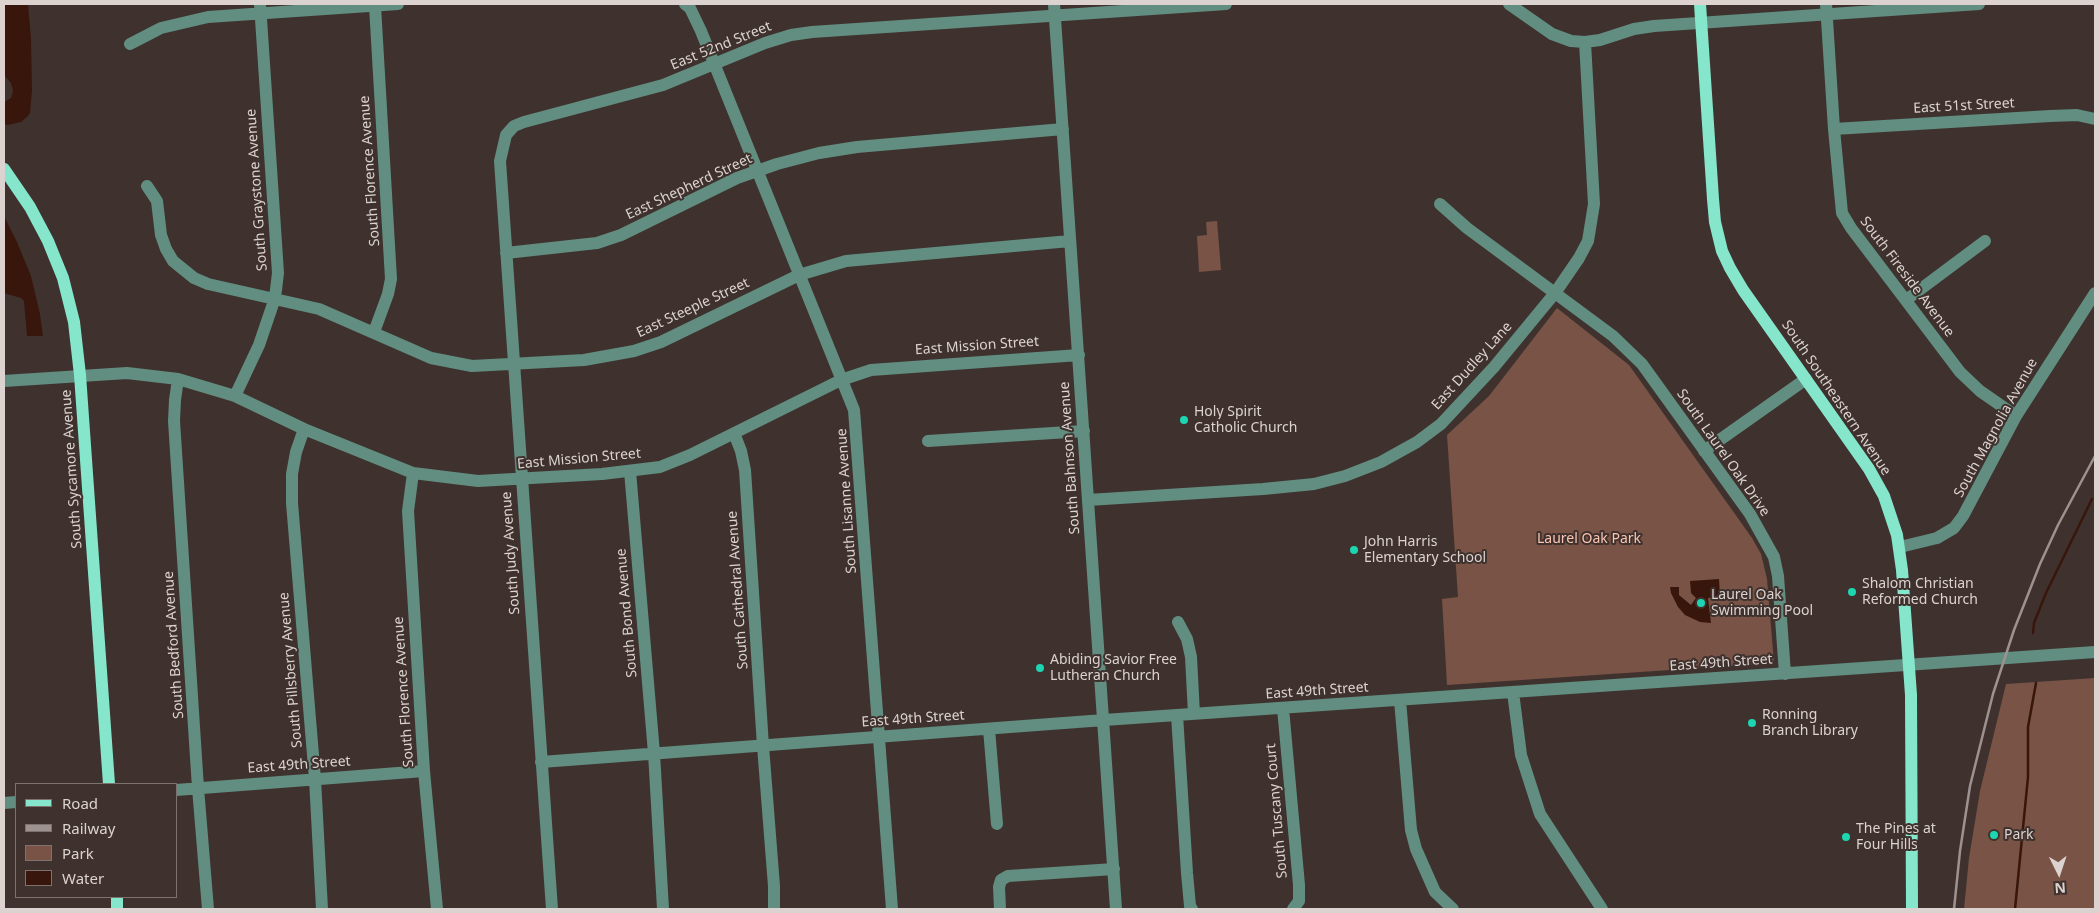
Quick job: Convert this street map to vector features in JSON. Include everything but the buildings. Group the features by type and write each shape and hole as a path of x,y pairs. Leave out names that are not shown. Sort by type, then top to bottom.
{"main road":[{"name":"South Southeastern Avenue","path":"1700,4 1713,199 1719,241 1734,276 1878,485 1894,520 1900,547 1912,727 1912,909"},
{"name":"South Sycamore Avenue","path":"4,169 38,220 61,272 74,322 80,375 109,783"}],"street":[{"path":"130,44 161,28 208,17 260,9 398,4"},
{"name":"South Lisanne Avenue","path":"685,4 690,8 697,23 854,410 892,909"},
{"name":"East 52nd Street","path":"506,135 514,126 524,122 663,85 765,43 812,32 1055,10 1226,4"},
{"path":"1509,4 1552,34 1571,41 1585,42 1600,40 1634,29 1826,9 1979,4"},
{"name":"South Florence Avenue","path":"374,332 391,279 375,6"},
{"name":"South Graystone Avenue","path":"235,396 259,344 274,298 278,274 260,9"},
{"name":"South Fireside Avenue","path":"1826,9 1842,213 1851,228 1960,372 1980,390 2016,416"},
{"name":"South Bahnson Avenue","path":"1055,10 1116,909"},
{"name":"East Dudley Lane","path":"1088,500 1264,489 1314,484 1346,476 1381,462 1417,442 1460,406 1555,293 1585,248 1593,214 1585,42"},
{"name":"East 51st Street","path":"1834,129 2050,116 2077,115 2095,119"},
{"name":"East Shepherd Street","path":"506,253 597,243 622,235 737,178 777,164 819,153 857,147 1063,129"},
{"name":"South Judy Avenue","path":"506,135 500,161 552,909"},
{"name":"East Steeple Street","path":"148,186 157,202 162,235 166,249 173,261 185,271 208,284 319,309 431,358 472,366 584,360 634,351 661,342 799,275 831,264 862,258 1070,241"},
{"name":"South Laurel Oak Drive","path":"1440,204 1467,228 1613,336 1642,364 1750,514 1774,557 1778,576 1785,674"},
{"path":"1906,300 1985,241"},
{"name":"South Magnolia Avenue","path":"1900,547 1937,538 1954,528 1973,498 2016,416 2095,293"},
{"name":"East Mission Street","path":"4,381 127,373 178,379 235,396 304,429 413,473 462,480 521,479 660,467 734,434 841,380 871,370 1078,355"},
{"name":"South Bedford Avenue","path":"178,379 174,421 198,788 208,909"},
{"path":"1704,451 1806,379"},
{"name":"South Pillsberry Avenue","path":"304,429 296,452 292,474 292,503 315,779 322,909"},
{"path":"928,441 1084,432"},
{"name":"South Cathedral Avenue","path":"734,434 741,451 745,470 774,886 774,909"},
{"name":"South Bond Avenue","path":"630,471 654,753 663,909"},
{"name":"South Florence Avenue","path":"413,473 408,510 424,771 437,909"},
{"path":"1178,622 1187,639 1190,651 1194,714"},
{"name":"East 49th Street","path":"541,762 1104,720 2095,652"},
{"path":"1513,692 1522,755 1540,814 1602,909"},
{"path":"1400,700 1411,830 1416,849 1435,892 1453,909"},
{"name":"South Tuscany Court","path":"1283,708 1300,885 1299,901 1293,909"},
{"path":"1177,715 1187,873 1190,906 1192,909"},
{"path":"989,729 997,824"},
{"name":"East 49th Street","path":"178,790 424,771"},
{"path":"1000,909 999,887 1001,880 1008,876 1114,869"}],"green space":[{"path":"1217,221 1221,270 1199,272 1197,236 1207,235 1206,222"},
{"name":"Laurel Oak Park","path":"1557,308 1629,365 1752,538 1761,554 1767,579 1774,663 1447,685 1442,599 1458,597 1447,435 1489,396"},
{"path":"2095,678 2095,909 1964,909 1969,858 1980,791 2006,684"}],"water":[{"path":"4,4 28,4 31,38 32,91 30,113 21,122 8,125 4,124 4,102 11,98 13,91 11,83 4,75"},
{"path":"4,216 31,276 43,336 27,336 24,301 21,298 4,293"},
{"name":"Laurel Oak Swimming Pool","path":"1719,579 1720,597 1708,598 1711,623 1700,622 1685,615 1678,607 1671,593 1670,587 1679,587 1679,595 1691,605 1696,598 1691,593 1690,581"}],"waterway":[{"path":"2033,633 2034,623 2046,593 2092,499"},
{"path":"2015,909 2028,777 2028,727 2036,683"}],"railway":[{"path":"1954,909 1960,851 1970,786 1993,694 2014,630 2040,564 2058,525 2095,456"}],"place":[{"name":"Holy Spirit Catholic Church","path":"1184,420"},
{"name":"John Harris Elementary School","path":"1354,550"},
{"name":"Shalom Christian Reformed Church","path":"1852,592"},
{"name":"Laurel Oak Swimming Pool","path":"1701,603"},
{"name":"Abiding Savior Free Lutheran Church","path":"1040,668"},
{"name":"Ronning Branch Library","path":"1752,723"},
{"name":"Park","path":"1994,835"},
{"name":"The Pines at Four Hills","path":"1846,837"}]}
